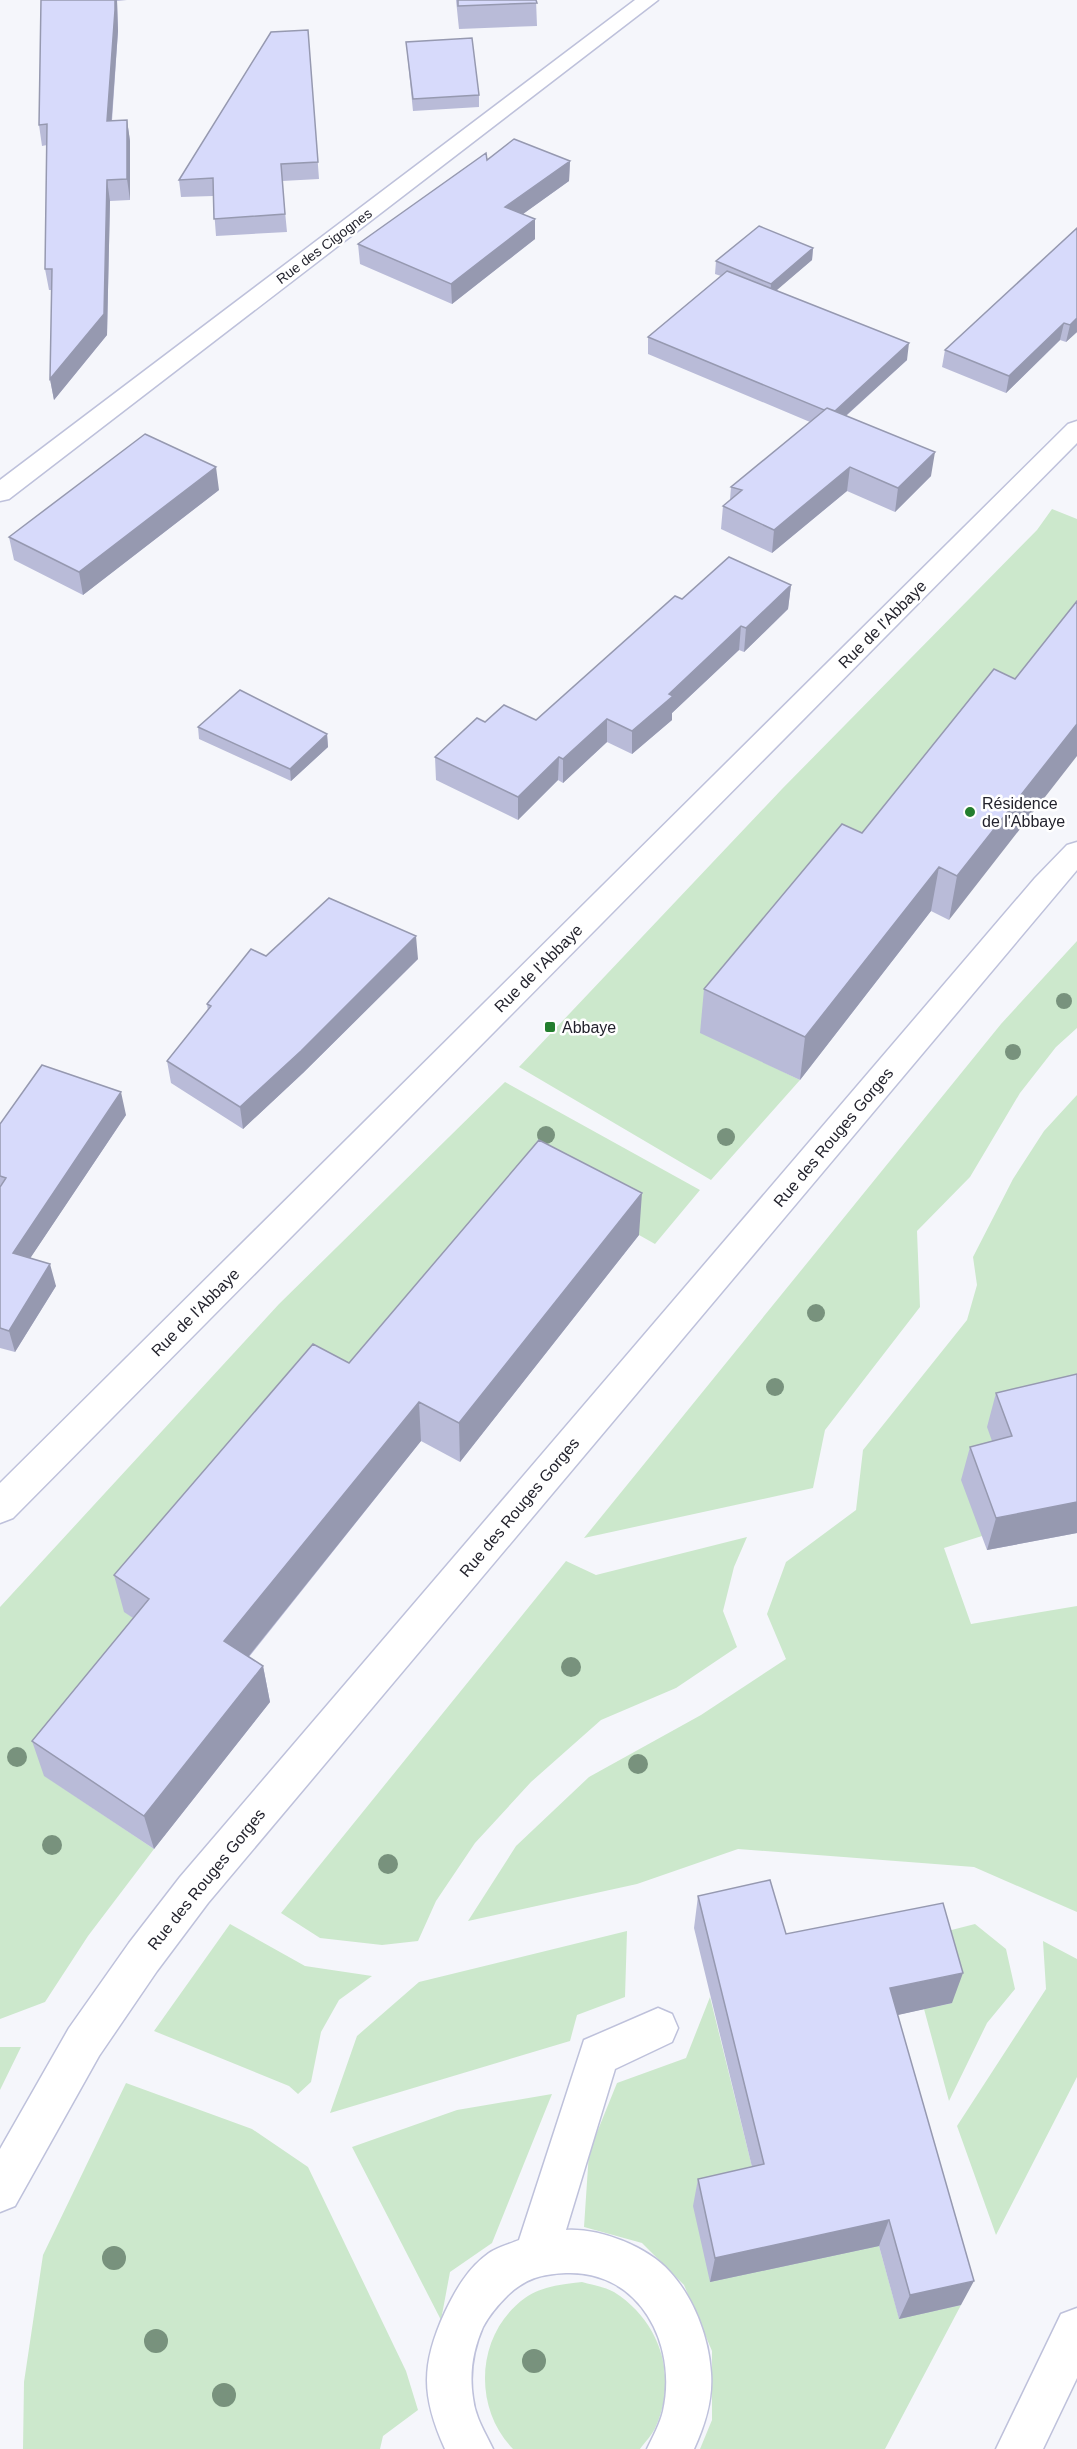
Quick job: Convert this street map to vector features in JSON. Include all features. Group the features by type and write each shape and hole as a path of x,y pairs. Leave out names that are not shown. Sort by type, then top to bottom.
{"street":[{"name":"Rue des Cigognes","path":"1,488 648,0"},
{"name":"Rue de l'Abbaye","path":"0,1507 1077,429"},
{"name":"Rue des Rouges Gorges","path":"0,2191 84,2042 142,1957 194,1890 1038,895 1077,852"},
{"path":"537,2252 599,2055 658,2028"},
{"path":"470,2449 461,2438 450,2400 449,2361 459,2324 478,2292 505,2267 537,2252 576,2248 614,2258 647,2280 673,2312 688,2352 690,2395 678,2436 670,2449"},
{"path":"1019,2449 1077,2330"}],"green space":[{"path":"1052,509 1077,519 1077,634 701,1032 800,1080 711,1180 519,1067 782,789 1037,530"},
{"path":"1077,941 1077,1028 1056,1047 1020,1093 970,1177 917,1231 920,1307 825,1430 813,1488 584,1538 1001,1024"},
{"path":"505,1082 700,1190 655,1244 639,1235 125,1612 159,1636 45,1776 154,1849 88,1936 45,2002 0,2019 0,1607 279,1304"},
{"path":"1077,1095 1077,1405 1002,1469 982,1536 944,1548 971,1624 1077,1606 1077,1912 974,1867 738,1849 637,1884 468,1921 516,1846 589,1777 701,1715 786,1659 767,1614 786,1562 856,1510 863,1450 967,1320 977,1285 973,1257 1013,1179 1044,1131"},
{"path":"747,1537 734,1567 723,1611 737,1647 676,1688 601,1720 531,1782 475,1843 436,1901 418,1941 382,1945 320,1938 281,1913 566,1561 596,1575"},
{"path":"230,1924 305,1966 372,1976 339,2000 321,2032 311,2082 298,2094 289,2086 154,2031"},
{"path":"975,1924 1006,1949 1015,1989 987,2023 949,2101 924,2009 952,2003 932,1935"},
{"path":"627,1931 625,1997 577,2015 570,2041 330,2113 357,2036 419,1982"},
{"path":"1043,1941 1077,1959 1077,2077 996,2235 957,2126 1046,1989"},
{"path":"710,1997 758,2191 879,2246 899,2318 961,2305 885,2449 700,2449 712,2420 712,2351 684,2285 642,2243 584,2227 589,2152 617,2083 686,2058"},
{"path":"0,2047 21,2047 0,2090"},
{"path":"126,2083 252,2129 308,2167 406,2371 418,2410 383,2436 380,2449 23,2449 24,2382 43,2255"},
{"path":"552,2094 492,2243 450,2272 441,2320 352,2147 457,2110"},
{"path":"582,2282 614,2292 643,2318 653,2334 665,2369 662,2407 656,2426 640,2449 513,2449 500,2432 491,2413 486,2392 485,2371 489,2350 497,2330 509,2313 532,2294 553,2286"}],"building":[{"path":"41,0 115,0 107,121 127,120 127,179 107,180 104,314 50,379 52,269 45,269 47,124 39,125"},
{"path":"458,0 536,0 537,3 458,6"},
{"path":"308,30 318,162 281,164 285,214 214,219 213,178 179,180 271,32"},
{"path":"472,38 479,95 413,99 406,42"},
{"path":"514,139 570,161 505,207 535,219 451,284 358,244 486,153 487,160"},
{"path":"759,226 813,248 771,284 716,261"},
{"path":"1077,228 1077,318 1070,325 1064,323 1009,376 945,350"},
{"path":"727,271 909,343 835,411 827,408 824,410 648,337"},
{"path":"827,408 935,452 898,488 850,467 774,530 723,506 742,490 731,487"},
{"path":"145,434 216,467 79,572 9,537"},
{"path":"729,557 791,585 746,628 741,626 669,694 673,696 632,731 607,719 563,759 559,757 518,797 435,757 477,718 485,722 504,705 536,720 675,596 682,599"},
{"name":"Résidence de l'Abbaye","path":"1077,601 1077,724 957,876 939,867 805,1037 704,989 842,824 862,833 994,669 1015,679"},
{"path":"240,690 327,734 290,769 198,727"},
{"path":"329,898 416,936 301,1051 240,1107 167,1061 211,1006 207,1004 251,949 266,956"},
{"path":"42,1065 121,1092 13,1253 50,1264 9,1331 0,1328 0,1187 6,1178 0,1176 0,1124"},
{"path":"539,1140 642,1193 459,1423 419,1402 224,1641 263,1666 144,1816 32,1741 149,1599 114,1575 313,1344 349,1363"},
{"path":"1077,1374 1077,1502 996,1518 970,1447 1012,1436 996,1393"},
{"path":"770,1880 786,1934 943,1903 963,1973 890,1988 974,2281 910,2295 889,2220 715,2258 698,2179 764,2164 698,1896"}],"place":[{"name":"Résidence de l'Abbaye","path":"970,812"},
{"name":"Abbaye","path":"550,1027"}]}
